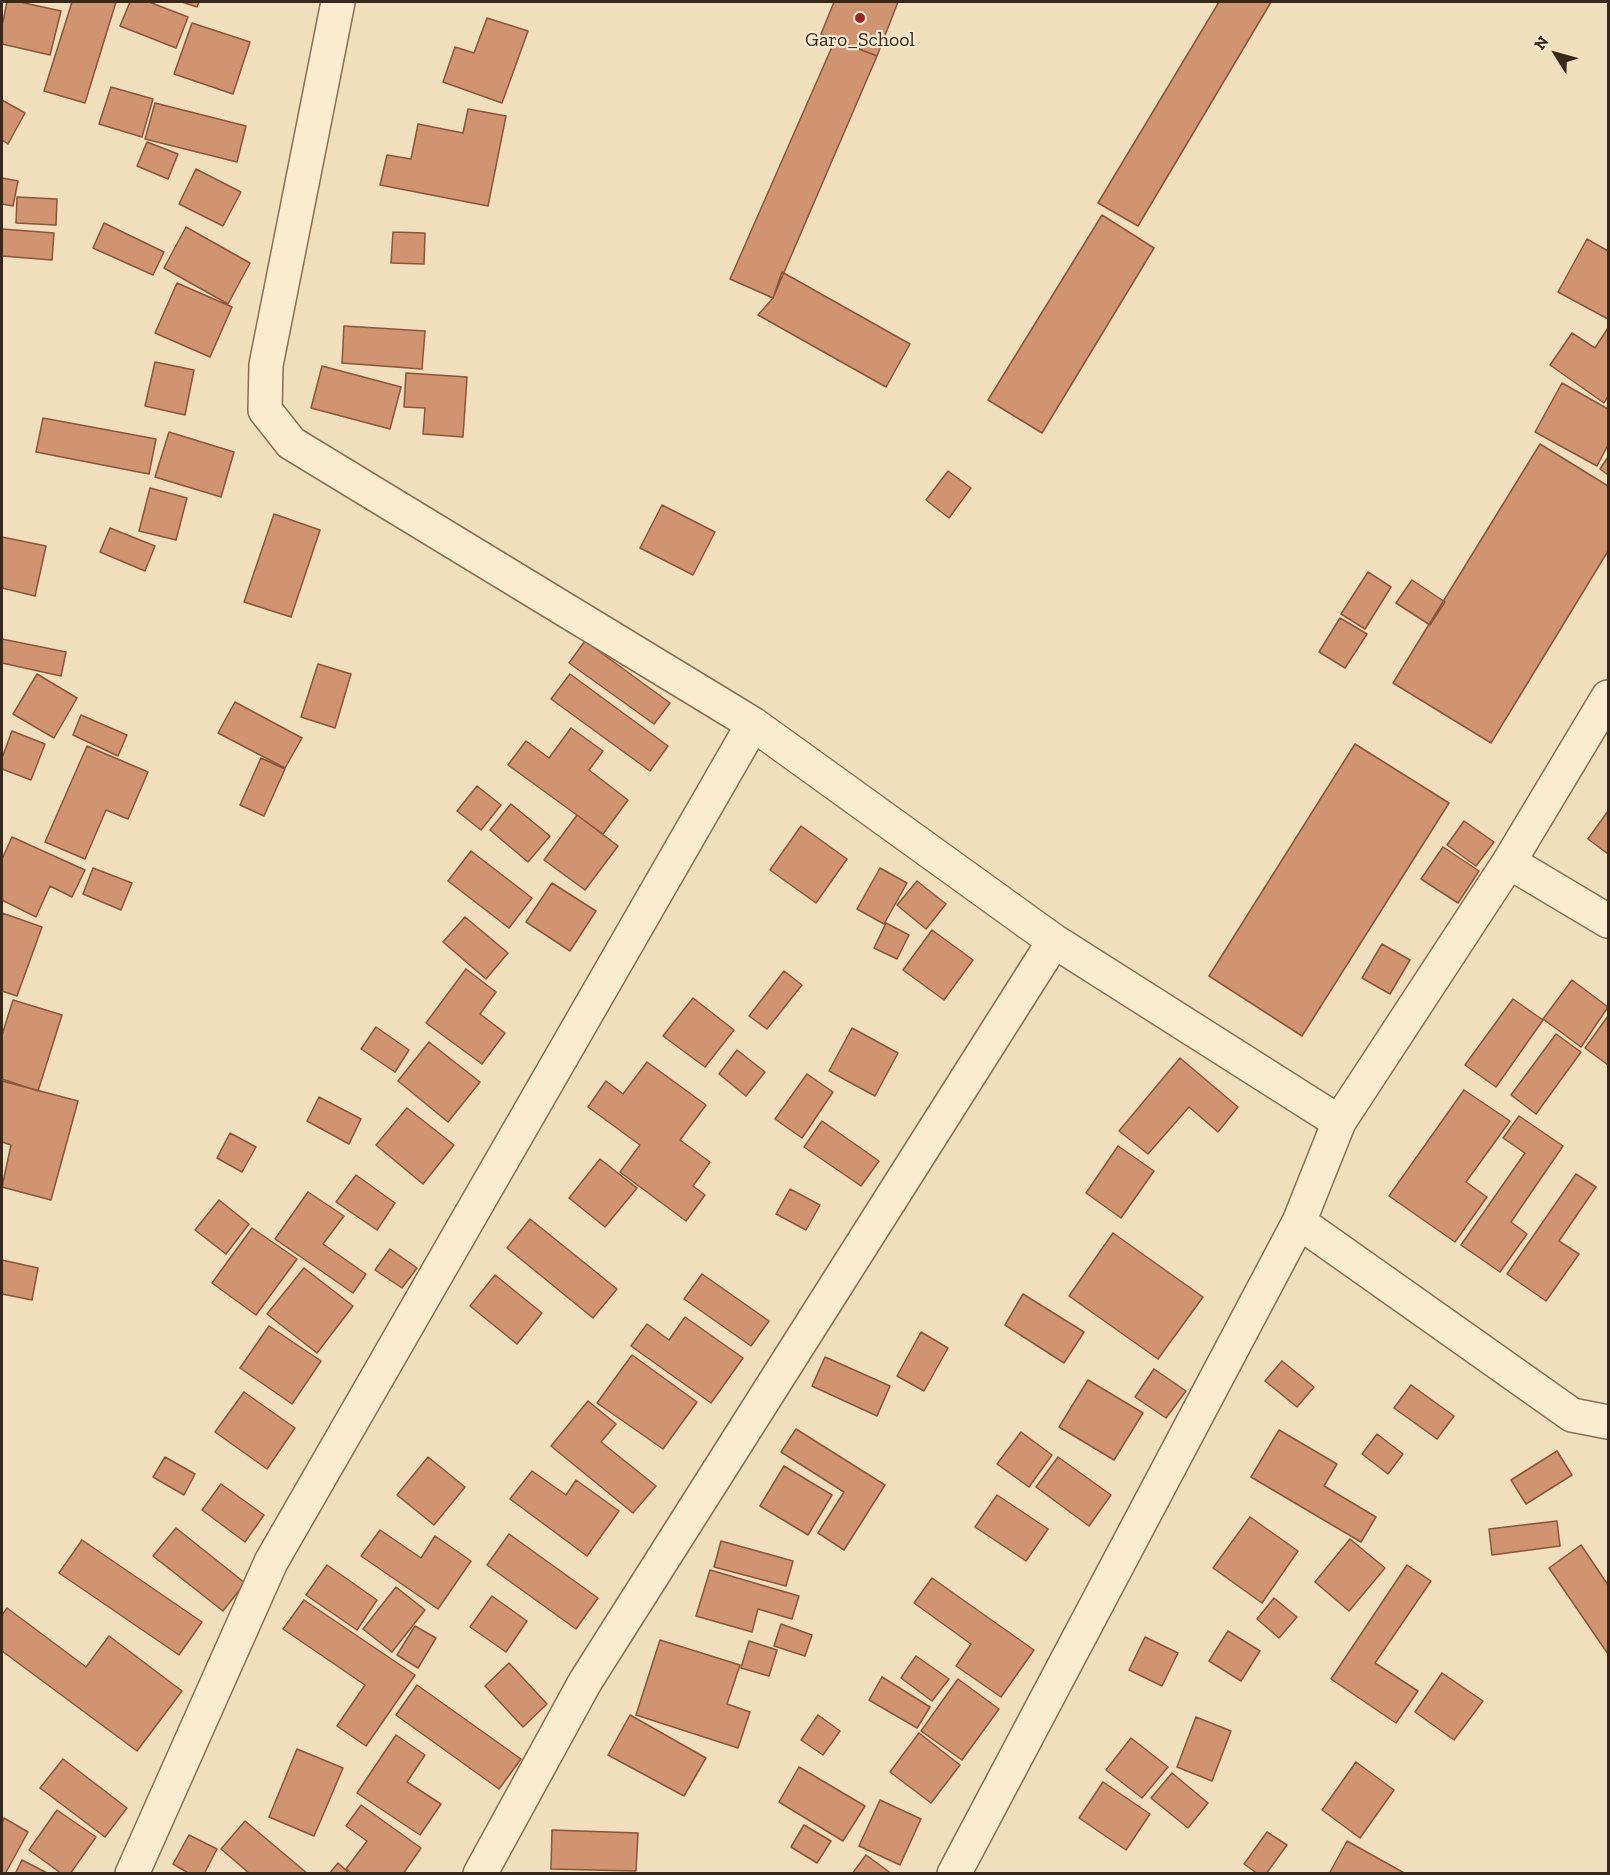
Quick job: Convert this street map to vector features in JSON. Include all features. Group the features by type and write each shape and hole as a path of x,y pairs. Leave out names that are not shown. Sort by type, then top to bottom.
{"street":[{"path":"338,2 266,365 265,410 291,442 753,724 1054,941 1339,1122"},
{"path":"954,1874 1299,1222 1339,1122 1509,862 1608,697"},
{"path":"132,1874 271,1562 753,724"},
{"path":"1509,862 1608,921"},
{"path":"480,1874 585,1682 1054,941"},
{"path":"1299,1222 1572,1415 1608,1422"}],"building":[{"path":"7,2 20,2 61,11 50,55 2,44 2,26"},
{"path":"72,2 116,2 85,103 44,91"},
{"path":"130,2 149,2 188,17 176,48 120,26"},
{"path":"182,2 199,2 197,7"},
{"name":"Garo_School","path":"834,2 898,2 877,56 821,34"},
{"path":"1219,2 1271,2 1138,226 1098,203"},
{"path":"487,18 528,31 502,103 443,82 455,47 474,53"},
{"path":"192,23 250,42 233,94 174,74"},
{"path":"835,40 877,56 773,298 730,279"},
{"path":"111,87 153,99 142,137 99,124"},
{"path":"2,100 25,113 8,144 2,140"},
{"path":"155,103 246,126 237,162 145,139"},
{"path":"468,109 506,116 488,206 380,185 387,155 411,159 418,124 463,133"},
{"path":"147,142 178,154 168,179 137,166"},
{"path":"196,169 241,192 223,226 179,204"},
{"path":"2,178 18,181 13,206 2,204"},
{"path":"17,197 57,199 56,225 16,223"},
{"path":"1102,215 1154,248 1042,433 988,400"},
{"path":"104,223 164,252 153,275 93,248"},
{"path":"186,227 250,263 228,304 164,268"},
{"path":"2,229 54,233 52,260 2,256"},
{"path":"393,232 425,233 424,264 391,263"},
{"path":"1587,239 1608,251 1608,319 1558,292"},
{"path":"782,272 910,344 886,387 758,315 773,298"},
{"path":"177,283 232,307 210,357 155,333"},
{"path":"344,326 425,331 422,369 342,363"},
{"path":"1608,328 1608,396 1604,403 1550,365 1572,333 1595,348"},
{"path":"155,362 194,370 185,415 145,406"},
{"path":"322,366 401,387 390,429 311,408"},
{"path":"406,373 467,377 463,437 423,434 425,408 404,407"},
{"path":"1562,383 1608,409 1608,445 1597,466 1535,432"},
{"path":"43,418 156,439 149,474 36,452"},
{"path":"169,432 234,452 221,497 155,477"},
{"path":"1540,444 1608,486 1608,551 1491,743 1393,683"},
{"path":"1608,457 1608,475 1600,469"},
{"path":"948,471 971,488 949,518 926,500"},
{"path":"150,488 187,498 176,540 139,531"},
{"path":"662,505 715,532 693,575 640,548"},
{"path":"274,514 320,530 291,617 244,602"},
{"path":"110,528 155,546 145,571 100,552"},
{"path":"2,537 46,546 35,596 2,588"},
{"path":"1368,572 1391,587 1365,629 1341,614"},
{"path":"1412,580 1445,602 1430,625 1396,603"},
{"path":"1340,618 1367,634 1345,668 1319,652"},
{"path":"2,639 66,652 61,676 2,663"},
{"path":"585,641 670,703 654,724 569,663"},
{"path":"318,664 351,674 335,728 301,717"},
{"path":"37,674 77,698 54,738 13,714"},
{"path":"570,674 668,746 650,771 551,699"},
{"path":"235,702 302,738 285,768 218,733"},
{"path":"81,715 127,735 118,756 73,735"},
{"path":"571,728 603,751 589,770 628,800 603,834 508,765 526,741 549,758"},
{"path":"12,731 45,744 31,780 2,769 2,758"},
{"path":"1355,744 1449,803 1302,1036 1209,976"},
{"path":"87,746 148,772 128,819 106,810 85,859 45,842"},
{"path":"261,758 285,769 264,816 240,805"},
{"path":"477,786 501,805 481,830 457,811"},
{"path":"511,804 550,836 528,862 490,830"},
{"path":"1608,811 1608,854 1588,839"},
{"path":"577,815 618,846 585,890 544,860"},
{"path":"1464,821 1494,842 1476,866 1447,845"},
{"path":"801,826 847,859 816,903 770,870"},
{"path":"12,837 85,870 72,897 50,886 36,917 2,900 2,859"},
{"path":"1443,847 1479,871 1458,903 1421,879"},
{"path":"471,851 532,898 509,928 448,881"},
{"path":"93,868 132,883 121,910 83,894"},
{"path":"880,868 907,883 884,924 857,909"},
{"path":"917,881 946,904 926,929 897,905"},
{"path":"552,883 596,911 570,951 526,922"},
{"path":"2,913 42,927 17,996 2,991"},
{"path":"465,917 508,953 486,979 443,942"},
{"path":"886,923 909,935 897,959 874,948"},
{"path":"932,930 973,960 944,1000 903,970"},
{"path":"1382,944 1410,960 1390,994 1362,978"},
{"path":"466,969 496,992 480,1014 505,1033 482,1064 426,1023"},
{"path":"784,971 802,985 767,1029 749,1016"},
{"path":"1572,980 1608,1007 1581,1047 1543,1019"},
{"path":"693,998 734,1030 705,1067 663,1036"},
{"path":"1513,999 1543,1020 1496,1087 1465,1065"},
{"path":"13,1000 62,1015 38,1091 2,1079 2,1035"},
{"path":"1608,1016 1608,1065 1585,1048"},
{"path":"376,1027 409,1050 395,1072 361,1049"},
{"path":"852,1028 898,1053 875,1096 829,1071"},
{"path":"1556,1034 1581,1052 1536,1114 1511,1095"},
{"path":"429,1042 480,1082 448,1122 398,1081"},
{"path":"737,1050 765,1072 746,1096 719,1074"},
{"path":"1180,1058 1238,1107 1218,1132 1189,1107 1148,1154 1119,1131"},
{"path":"647,1062 706,1105 680,1140 710,1162 693,1186 705,1195 686,1221 620,1172 640,1145 588,1107 606,1081 623,1094"},
{"path":"807,1074 833,1092 802,1138 775,1119"},
{"path":"2,1081 78,1101 51,1200 2,1187 11,1145 2,1142"},
{"path":"1464,1090 1510,1121 1466,1182 1487,1197 1455,1242 1389,1196"},
{"path":"319,1097 361,1119 349,1144 307,1121"},
{"path":"407,1108 454,1145 423,1184 376,1145"},
{"path":"1519,1116 1563,1146 1511,1222 1527,1234 1500,1272 1461,1245 1525,1153 1503,1138"},
{"path":"822,1121 879,1161 861,1186 804,1147"},
{"path":"230,1133 256,1147 242,1172 217,1158"},
{"path":"1118,1146 1154,1171 1121,1218 1086,1193"},
{"path":"600,1159 637,1188 605,1227 569,1198"},
{"path":"1576,1174 1596,1187 1559,1241 1579,1254 1546,1301 1507,1274"},
{"path":"356,1175 395,1203 377,1230 336,1202"},
{"path":"790,1189 820,1205 806,1230 776,1214"},
{"path":"308,1192 344,1216 323,1244 366,1274 353,1293 275,1239"},
{"path":"219,1200 249,1224 226,1254 195,1230"},
{"path":"530,1219 617,1289 593,1318 507,1248"},
{"path":"252,1228 297,1259 256,1315 212,1283"},
{"path":"1113,1233 1203,1297 1158,1359 1069,1296"},
{"path":"390,1249 417,1268 402,1288 375,1270"},
{"path":"2,1260 38,1268 32,1300 2,1294"},
{"path":"304,1268 353,1306 317,1353 267,1314"},
{"path":"702,1274 769,1321 751,1346 684,1299"},
{"path":"495,1275 542,1313 517,1344 470,1306"},
{"path":"1023,1294 1084,1332 1064,1363 1005,1325"},
{"path":"685,1317 743,1358 711,1403 631,1346 647,1324 669,1340"},
{"path":"269,1326 321,1361 292,1404 240,1368"},
{"path":"921,1332 948,1348 924,1391 897,1376"},
{"path":"632,1355 697,1402 663,1449 597,1403"},
{"path":"825,1357 890,1386 877,1416 812,1386"},
{"path":"1282,1361 1314,1387 1297,1407 1265,1381"},
{"path":"1154,1369 1186,1391 1166,1418 1135,1397"},
{"path":"1088,1380 1143,1413 1114,1460 1059,1427"},
{"path":"1411,1385 1454,1416 1437,1439 1394,1408"},
{"path":"244,1392 295,1428 267,1469 215,1432"},
{"path":"588,1401 616,1424 601,1442 656,1486 633,1513 551,1446"},
{"path":"796,1429 885,1485 844,1550 818,1533 844,1492 781,1452"},
{"path":"1279,1430 1337,1464 1324,1486 1376,1517 1361,1542 1251,1477"},
{"path":"1021,1432 1052,1455 1029,1487 997,1464"},
{"path":"1377,1434 1403,1454 1388,1474 1362,1454"},
{"path":"1557,1451 1572,1475 1526,1504 1511,1480"},
{"path":"165,1457 195,1474 184,1495 153,1477"},
{"path":"428,1457 465,1487 434,1525 397,1495"},
{"path":"1058,1457 1111,1495 1089,1526 1036,1487"},
{"path":"784,1466 832,1495 808,1535 760,1506"},
{"path":"532,1471 566,1495 576,1480 619,1511 587,1556 510,1499"},
{"path":"221,1484 264,1515 245,1542 202,1510"},
{"path":"997,1495 1048,1529 1026,1561 975,1527"},
{"path":"1250,1517 1298,1551 1262,1603 1213,1568"},
{"path":"1557,1521 1560,1546 1492,1555 1489,1529"},
{"path":"176,1528 245,1583 223,1611 153,1556"},
{"path":"380,1530 421,1558 435,1536 471,1561 438,1609 361,1556"},
{"path":"509,1534 598,1598 576,1629 487,1565"},
{"path":"1350,1539 1385,1568 1349,1611 1315,1582"},
{"path":"82,1540 202,1622 179,1655 59,1573"},
{"path":"721,1541 793,1561 786,1586 714,1567"},
{"path":"1581,1545 1608,1585 1608,1654 1549,1568"},
{"path":"327,1565 377,1600 357,1630 306,1595"},
{"path":"1407,1565 1431,1581 1375,1663 1418,1691 1396,1723 1331,1679"},
{"path":"710,1570 799,1596 792,1619 758,1609 752,1632 696,1616"},
{"path":"932,1578 1034,1650 1001,1697 956,1666 971,1644 914,1603"},
{"path":"396,1587 425,1610 392,1652 363,1629"},
{"path":"492,1596 527,1621 506,1652 470,1627"},
{"path":"1274,1598 1297,1617 1279,1638 1257,1619"},
{"path":"304,1600 415,1675 366,1746 337,1726 365,1685 283,1629"},
{"path":"7,1608 86,1667 109,1636 182,1691 137,1751 2,1651 2,1615"},
{"path":"781,1624 812,1635 805,1656 774,1646"},
{"path":"415,1626 436,1638 418,1668 397,1655"},
{"path":"1228,1631 1260,1651 1241,1681 1209,1661"},
{"path":"1145,1637 1178,1653 1162,1686 1129,1670"},
{"path":"660,1640 740,1665 727,1704 750,1712 738,1748 636,1715"},
{"path":"749,1641 777,1650 769,1676 741,1668"},
{"path":"916,1656 949,1679 932,1701 901,1678"},
{"path":"509,1663 547,1704 523,1727 485,1686"},
{"path":"1442,1673 1483,1701 1454,1740 1415,1712"},
{"path":"882,1677 930,1707 917,1728 869,1700"},
{"path":"958,1679 999,1709 962,1760 921,1731"},
{"path":"417,1685 521,1759 499,1789 396,1715"},
{"path":"630,1715 706,1758 684,1796 608,1755"},
{"path":"818,1715 840,1731 823,1755 801,1740"},
{"path":"1196,1717 1231,1731 1212,1781 1177,1767"},
{"path":"919,1733 960,1765 931,1803 890,1772"},
{"path":"396,1735 425,1755 407,1782 441,1804 420,1835 357,1793"},
{"path":"1131,1738 1168,1767 1142,1798 1106,1770"},
{"path":"297,1749 343,1768 314,1836 269,1817"},
{"path":"63,1759 127,1808 105,1837 40,1788"},
{"path":"1356,1762 1394,1790 1360,1838 1322,1810"},
{"path":"799,1767 865,1806 843,1841 779,1802"},
{"path":"1172,1773 1208,1803 1188,1828 1151,1798"},
{"path":"1103,1782 1150,1814 1126,1850 1079,1818"},
{"path":"880,1800 921,1819 900,1865 859,1846"},
{"path":"361,1805 421,1848 403,1874 352,1874 346,1869 367,1841 346,1826"},
{"path":"57,1810 96,1837 70,1874 62,1874 29,1850"},
{"path":"4,1818 28,1832 5,1874 2,1874 2,1823"},
{"path":"245,1821 308,1874 250,1874 221,1849"},
{"path":"804,1825 831,1841 817,1863 791,1847"},
{"path":"552,1830 638,1833 636,1871 551,1869"},
{"path":"1267,1832 1287,1845 1266,1874 1258,1874 1244,1864"},
{"path":"189,1835 217,1849 204,1874 190,1874 173,1864"},
{"path":"1347,1841 1406,1874 1329,1874"},
{"path":"866,1855 892,1874 852,1874"},
{"path":"22,1860 49,1874 15,1874"},
{"path":"338,1863 350,1874 329,1874"}],"place":[{"name":"Garo_School","path":"860,18"}]}
